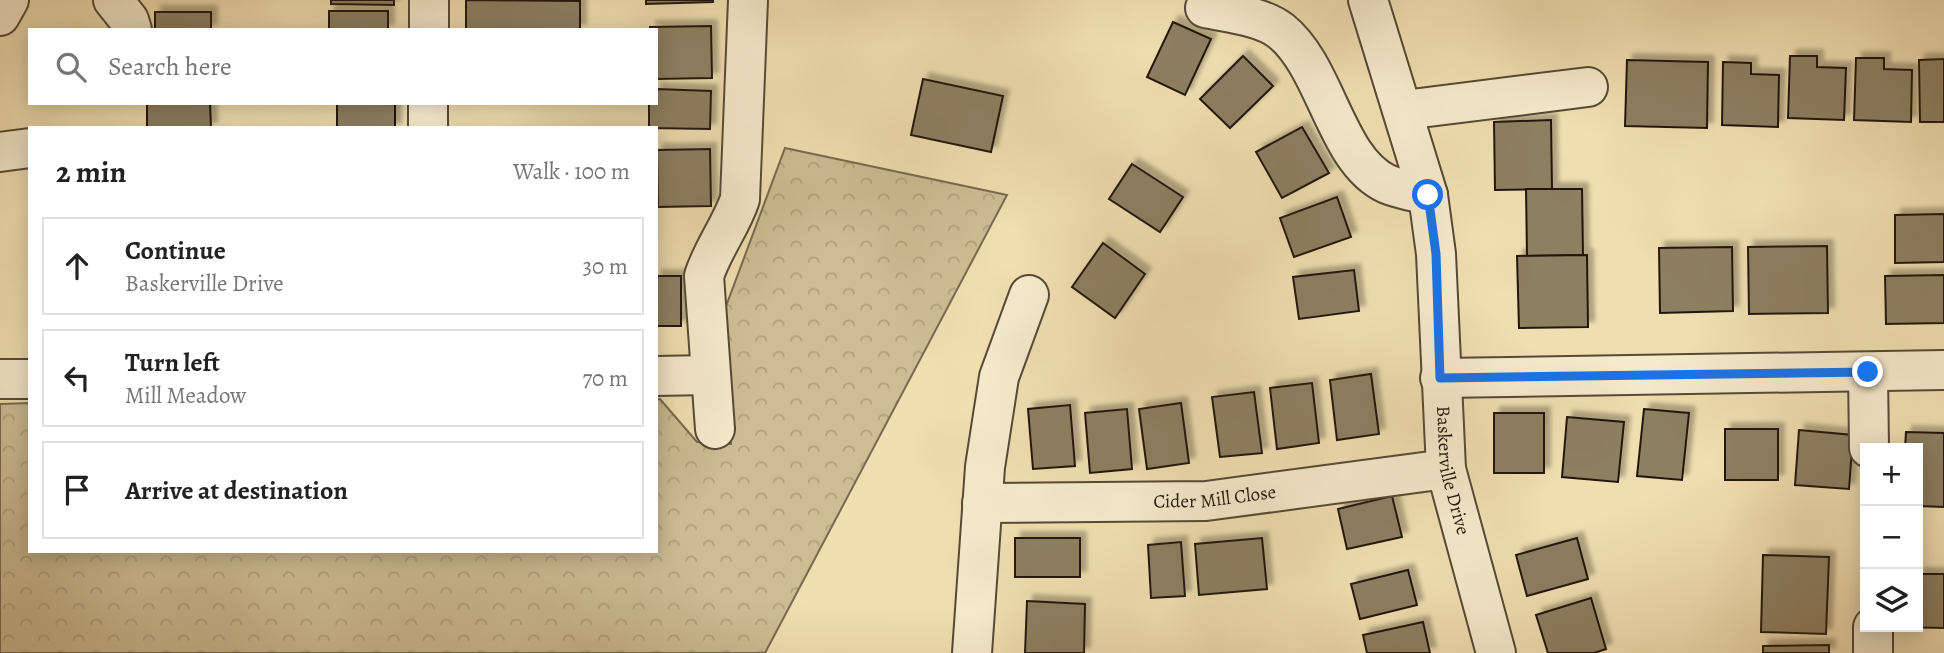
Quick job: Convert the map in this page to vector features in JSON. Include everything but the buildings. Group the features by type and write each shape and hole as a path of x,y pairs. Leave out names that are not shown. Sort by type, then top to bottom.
{"street":[{"path":"0,16 9,0"},
{"path":"113,0 129,20 131,28"},
{"path":"429,0 429,28"},
{"path":"715,429 709,375 704,276 723,230 736,213 743,174 748,0"},
{"name":"Baskerville Drive","path":"1368,0 1428,195 1436,254 1446,470 1496,653"},
{"path":"1205,8 1267,23 1280,30 1314,73 1340,131 1373,175 1387,184 1428,195"},
{"path":"1404,110 1588,87"},
{"path":"428,105 428,126"},
{"path":"0,152 28,148"},
{"path":"972,653 982,503 999,377 1028,295"},
{"path":"1440,378 1944,370"},
{"path":"1868,372 1869,443"},
{"path":"658,376 709,375"},
{"path":"0,379 28,379"},
{"name":"Cider Mill Close","path":"982,503 1206,501 1446,470"},
{"path":"1873,632 1873,653"}],"green space":[{"path":"785,148 1007,195 765,653 0,653 0,404 28,403 28,553 658,553 658,399 697,442 731,444 725,309"}],"route":[{"path":"1428,195 1436,254 1440,378 1868,372"}]}
